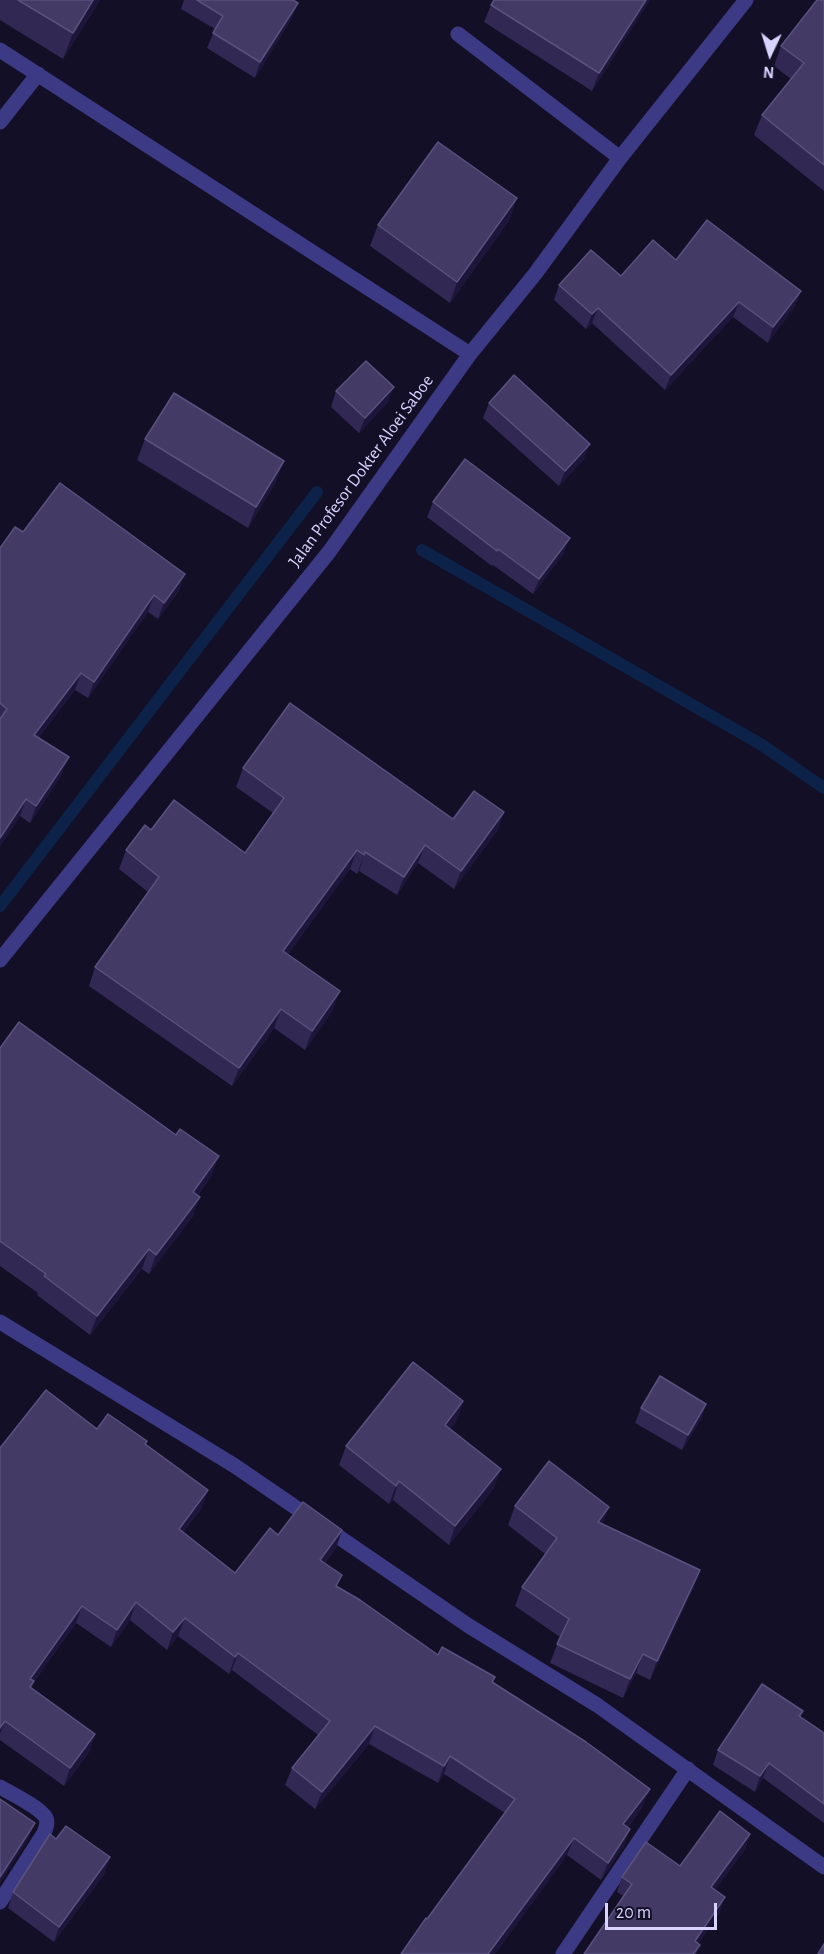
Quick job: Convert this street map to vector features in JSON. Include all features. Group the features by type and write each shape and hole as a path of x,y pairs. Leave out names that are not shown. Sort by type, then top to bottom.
{"street":[{"name":"Jalan Profesor Dokter Aloei Saboe","path":"0,960 329,552 470,354 536,274 620,158 746,0"},
{"path":"458,34 620,158"},
{"path":"0,50 470,354"},
{"path":"0,122 38,74"},
{"path":"0,1322 235,1466 469,1626 597,1705 824,1867"},
{"path":"563,1954 688,1769"},
{"path":"0,1787 40,1812 46,1818 47,1824 44,1833 0,1902"}],"building":[{"path":"18,0 93,0 73,33"},
{"path":"197,0 293,0 298,3 260,62 213,33 223,16"},
{"path":"494,0 646,0 599,73 491,5"},
{"path":"817,0 824,0 824,165 762,115 804,63 781,46"},
{"path":"438,142 517,198 457,282 378,225"},
{"path":"707,220 801,291 773,327 739,302 671,375 598,308 592,314 559,285 591,250 621,276 653,240 676,260"},
{"path":"366,361 394,387 365,418 336,391"},
{"path":"514,375 590,444 565,471 489,403"},
{"path":"174,393 284,461 256,507 145,439"},
{"path":"465,459 570,538 539,579 498,549 497,551 433,502"},
{"path":"60,483 185,574 164,603 154,595 94,682 81,673 34,735 69,757 36,806 26,799 0,838 0,719 7,709 0,703 0,548 15,527 23,532"},
{"path":"290,703 453,819 474,791 504,812 461,871 425,845 404,877 365,852 364,855 357,850 283,951 340,991 312,1031 281,1009 239,1068 95,967 159,877 126,850 145,825 151,830 174,800 245,853 284,798 243,768"},
{"path":"19,1022 176,1135 180,1129 219,1156 193,1192 200,1197 156,1255 149,1249 97,1316 44,1276 46,1274 0,1241 0,1048"},
{"path":"413,1362 463,1401 445,1425 501,1469 455,1526 399,1481 396,1486 346,1446"},
{"path":"660,1376 706,1404 688,1435 641,1408"},
{"path":"46,1390 97,1429 108,1414 147,1441 145,1444 208,1490 179,1529 235,1573 270,1528 278,1535 303,1502 342,1530 320,1560 342,1575 336,1586 360,1600 438,1655 442,1647 495,1677 492,1682 586,1742 650,1789 623,1824 630,1829 608,1863 574,1838 488,1954 401,1954 515,1799 450,1756 444,1766 375,1726 322,1792 292,1768 330,1721 238,1653 235,1657 185,1618 173,1632 136,1602 117,1630 82,1606 30,1679 34,1681 30,1687 95,1734 70,1768 5,1721 0,1728 0,1448"},
{"path":"549,1461 609,1507 598,1522 700,1570 657,1661 643,1654 630,1679 557,1644 569,1619 522,1587 557,1538 515,1506"},
{"path":"762,1684 803,1711 799,1716 824,1733 824,1804 769,1763 760,1776 718,1750"},
{"path":"0,1799 35,1823 0,1877"},
{"path":"720,1811 750,1834 711,1887 725,1897 695,1941 700,1945 693,1954 584,1954 632,1884 622,1877 646,1842 680,1866"},
{"path":"66,1826 110,1857 59,1927 13,1892 50,1834 56,1839"},
{"path":"824,1944 824,1954 818,1954"}],"waterway":[{"path":"0,906 317,492"},
{"path":"422,550 762,745 824,788"}]}
